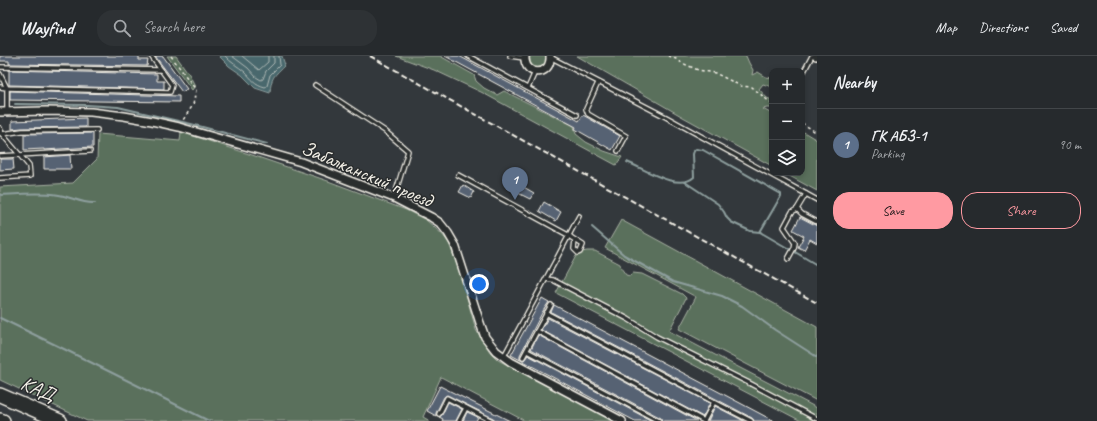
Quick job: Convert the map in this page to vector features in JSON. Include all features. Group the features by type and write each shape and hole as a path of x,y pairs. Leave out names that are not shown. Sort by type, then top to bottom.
{"highway":[{"name":"КАД","path":"0,394 60,421"}],"street":[{"path":"525,57 526,65 535,72 539,72 546,68 549,65 550,57"},
{"name":"Забалканский проезд","path":"4,112 91,112 124,116 180,127 301,162 394,198 431,217 440,223 448,233 455,245 485,337 496,352 622,421"}],"lane":[{"path":"0,87 170,92 172,85 151,56"},
{"path":"468,56 577,115"},
{"path":"510,56 525,57"},
{"path":"805,69 812,56"},
{"path":"550,57 666,117 817,200"},
{"path":"0,67 161,70"},
{"path":"528,88 535,72"},
{"path":"0,74 7,88 4,112"},
{"path":"598,82 586,109 588,114 626,136 618,151"},
{"path":"315,85 385,131 408,150 394,198"},
{"path":"0,128 1,133 29,166 30,176 0,178"},
{"path":"1,133 22,131 97,130"},
{"path":"0,156 90,151"},
{"path":"458,175 568,235 574,240"},
{"path":"788,259 795,243 784,227 792,212 797,210 806,194"},
{"path":"797,210 817,222"},
{"path":"503,357 579,216"},
{"path":"546,279 553,280 594,301 628,319 657,337 817,419"},
{"path":"523,357 551,305"},
{"path":"546,314 751,421"},
{"path":"537,331 704,421 714,402"},
{"path":"527,351 659,421"},
{"path":"439,414 447,398 484,419 492,421"},
{"path":"459,421 466,408"}],"path":[{"path":"171,56 196,90 193,104 183,120"},
{"path":"668,56 698,70 715,73 741,86 752,87 769,101"},
{"path":"805,125 817,133"}],"green space":[{"path":"167,56 176,56 189,74 195,86 192,90"},
{"path":"396,56 440,56 474,75 476,81 484,88 497,95 504,91 574,126 576,134 586,142 604,151 622,157 616,165 481,92 434,70"},
{"path":"530,56 546,56 546,61 542,67 538,68 532,65"},
{"path":"577,56 746,56 753,70 752,75 758,72 769,78 769,86 763,84 759,89 769,99 769,108 763,109 769,112 769,164"},
{"path":"181,132 328,181 406,210 426,220 442,234 449,243 460,273 476,330 490,352 498,360 614,421 525,421 441,377 423,417 430,421 87,421 0,380 0,187 73,183 97,159 98,134 180,141"},
{"path":"805,133 817,140 817,191 790,176 805,176"},
{"path":"621,220 817,327 817,401 679,329 696,297 605,248"},
{"path":"587,251 595,251 620,264 626,275 630,276 633,273 642,274 682,294 686,298 669,331 817,408 817,421 801,421 556,293 576,256"}],"water":[{"path":"219,56 282,56 285,65 274,77 271,83 270,93 255,88"}],"building":[{"path":"0,56 139,56 139,60 148,60 147,66 9,64 9,61 0,61"},
{"path":"155,56 163,56 187,89 182,92"},
{"path":"445,56 459,56 579,121 583,115 620,136 612,150 575,129 576,127"},
{"path":"9,70 157,74 157,81 164,81 164,89 9,85"},
{"path":"10,91 179,96 179,102 10,100"},
{"path":"86,118 86,127 12,129 12,121"},
{"path":"93,133 93,147 24,150 24,134"},
{"path":"70,155 71,169 44,169 44,157"},
{"path":"0,159 13,159 14,169 0,170"},
{"path":"463,185 474,192 471,198 459,192"},
{"path":"522,186 534,193 530,199 518,193"},
{"path":"544,202 561,212 556,221 539,211"},
{"path":"800,217 817,226 817,243 810,239 804,250 798,247 804,236 793,230"},
{"path":"542,298 549,302 520,355 520,359 524,360 528,355 652,421 635,421 511,355"},
{"path":"554,305 774,421 754,421 752,418 551,312"},
{"path":"548,318 710,403 703,417 541,330"},
{"path":"538,335 697,421 662,421 661,418 531,349"},
{"path":"440,386 510,421 497,421 447,395 444,397 436,416 427,411"},
{"path":"448,402 462,409 456,421 442,421 443,419 439,417 442,415"},
{"path":"715,406 744,421 708,421"},
{"path":"467,412 478,417 476,421 463,421"}],"waterway":[{"path":"15,104 118,107 267,144"},
{"path":"627,162 660,177 679,182 687,181 694,177 694,151 696,149 703,150 781,194 760,232"},
{"path":"685,182 718,204 731,222 750,231 760,232 791,250"},
{"path":"0,195 52,194 95,203"},
{"path":"592,227 624,255 673,282 722,296 742,306 775,330 817,357"},
{"path":"795,252 817,265"},
{"path":"0,318 209,421"}],"railway":[{"path":"370,56 817,303"}],"place":[{"name":"ГК АБЗ-1","path":"515,200"}]}
